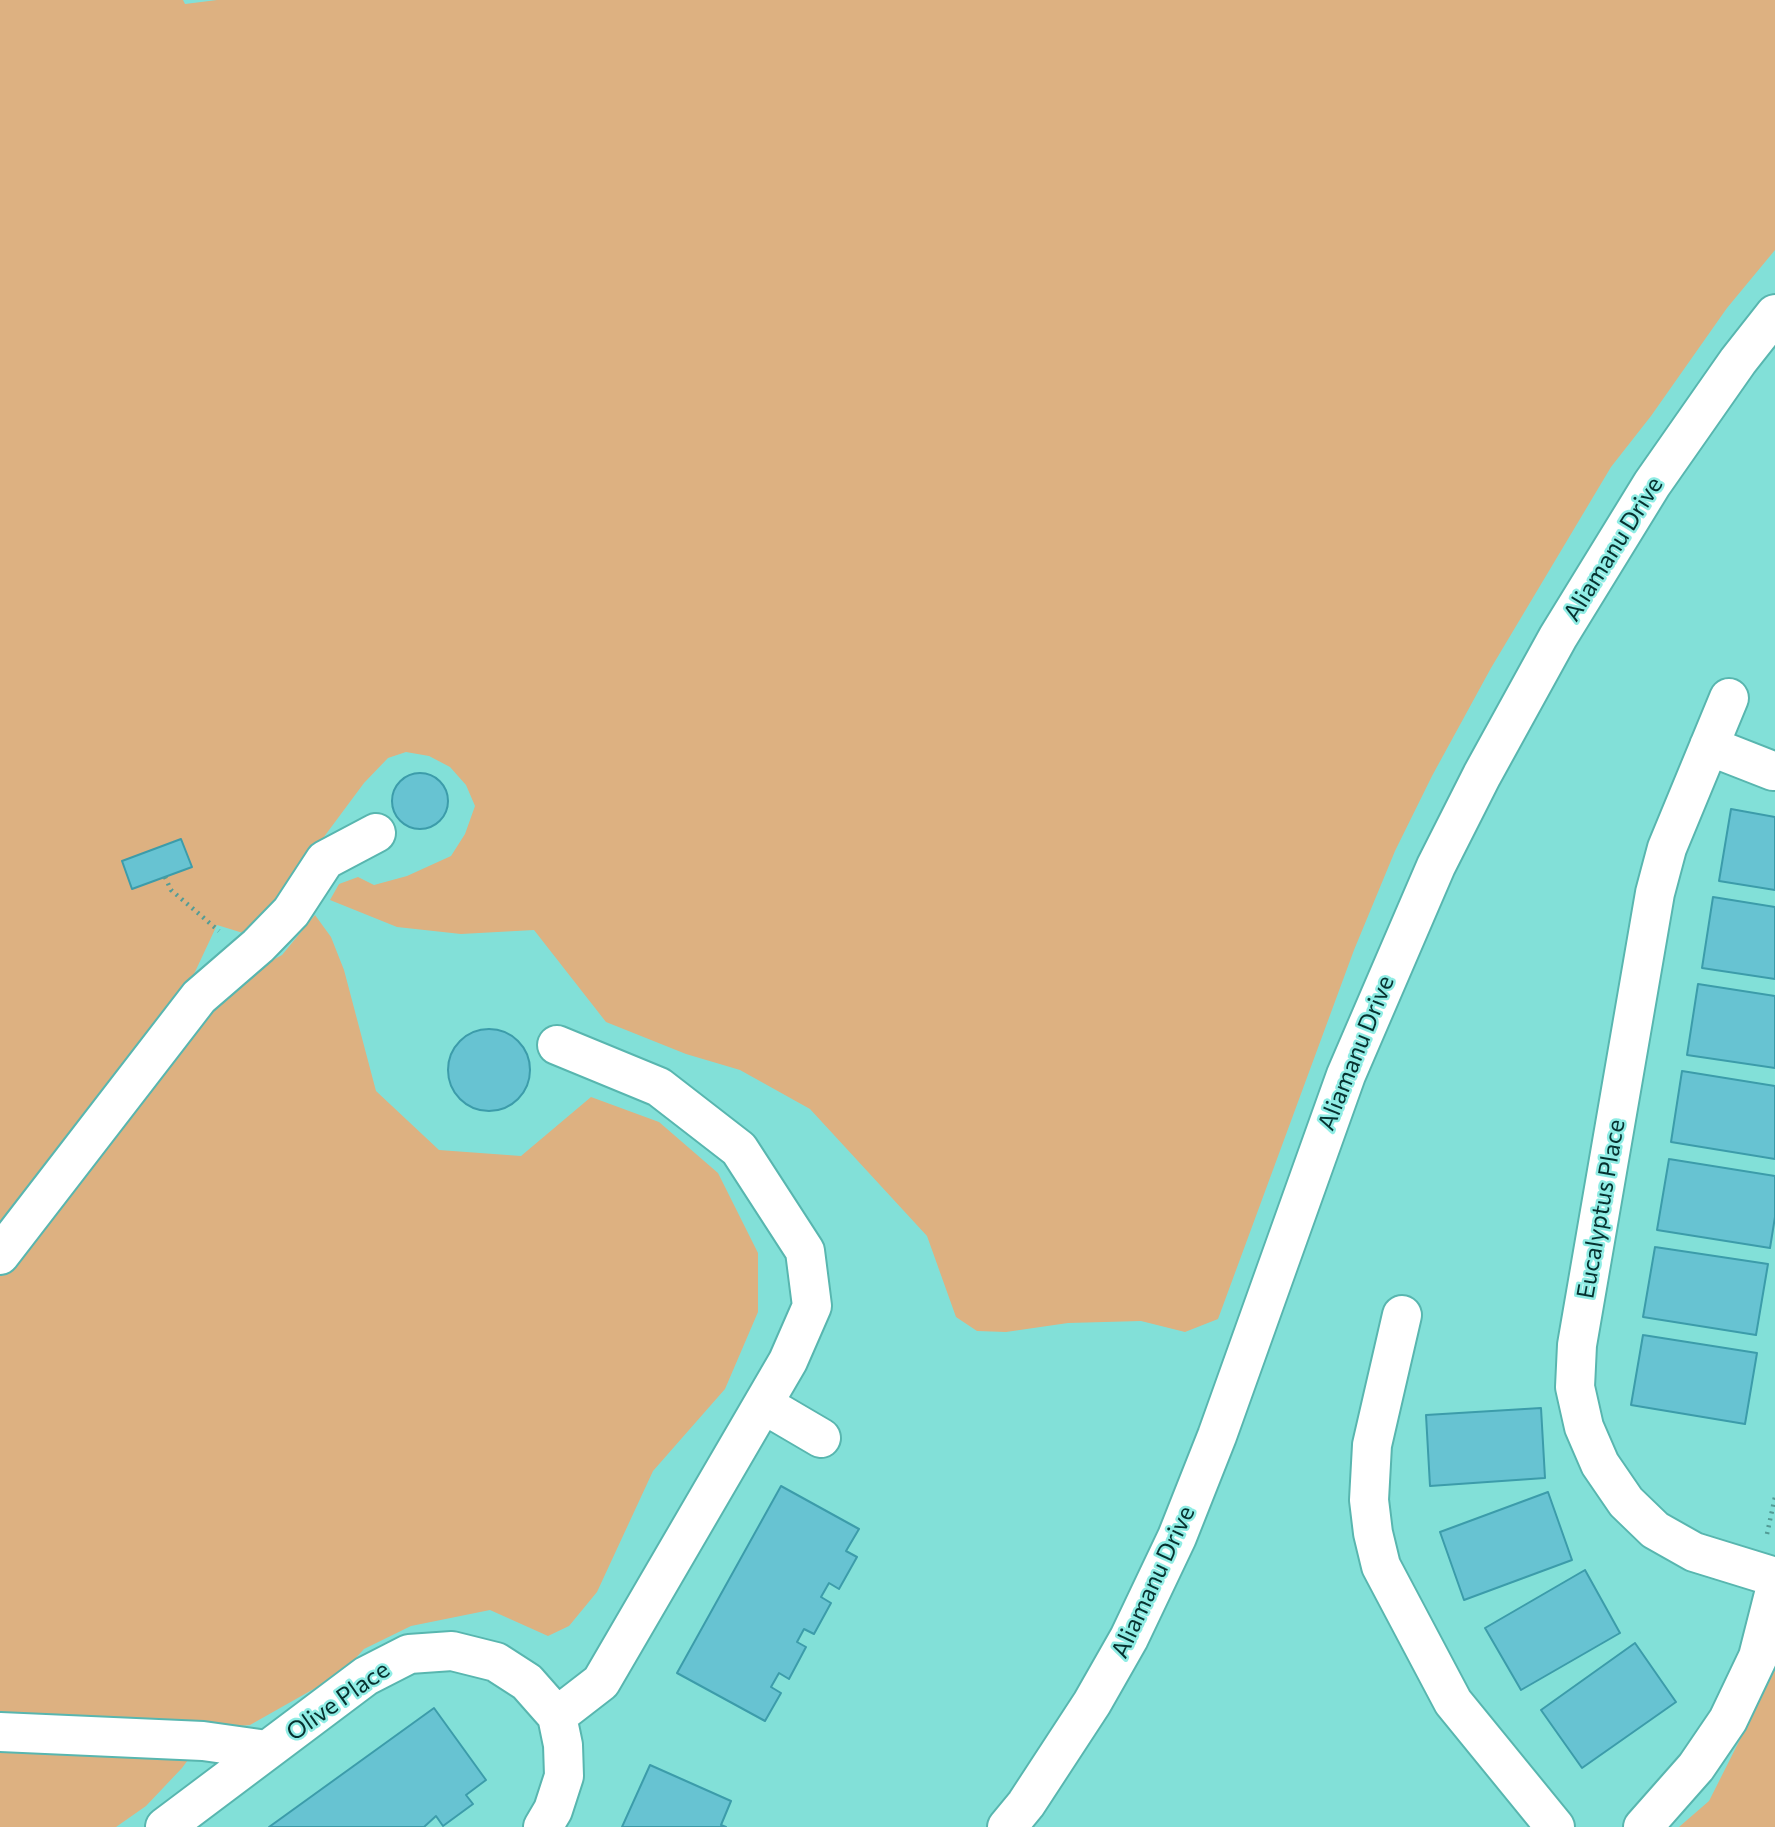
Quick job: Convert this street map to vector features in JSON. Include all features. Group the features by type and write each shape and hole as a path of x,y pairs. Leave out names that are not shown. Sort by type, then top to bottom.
{"street":[{"name":"Aliamanu Drive","path":"1007,1827 1092,1703 1129,1637 1177,1537 1217,1436 1346,1075 1436,866 1482,775 1558,637 1652,484 1738,361 1775,314"},
{"name":"Eucalyptus Place","path":"1730,698 1667,848 1655,893 1577,1345 1575,1387 1584,1427 1600,1464 1626,1502 1655,1530 1694,1552 1775,1577"},
{"path":"1709,746 1773,771"},
{"path":"0,1255 199,998 258,946 291,912 325,860 376,832"},
{"path":"543,1827 553,1810 564,1776 563,1745 557,1716 601,1682 788,1361 812,1306 805,1251 738,1149 659,1087 557,1045"},
{"path":"1402,1315 1372,1445 1369,1500 1381,1566 1453,1702 1555,1827"},
{"path":"763,1404 821,1438"},
{"path":"1643,1827 1696,1767 1728,1720 1758,1657 1775,1590"},
{"name":"Olive Place","path":"165,1827 366,1676 410,1654 452,1651 496,1662 527,1682 557,1716"},
{"path":"0,1732 203,1741 267,1750"}],"path":[{"path":"165,877 171,890 218,929"}],"shaded area":[{"path":"0,0 183,0 185,4 217,0 1775,0 1775,250 1727,308 1651,416 1611,467 1491,668 1432,776 1395,851 1354,950 1218,1319 1185,1332 1141,1321 1068,1323 1006,1332 977,1331 956,1317 927,1236 810,1109 740,1070 686,1054 606,1022 534,930 461,934 397,927 330,900 339,884 358,877 374,885 407,876 451,856 465,834 475,806 466,785 450,767 429,756 406,752 388,758 364,783 257,927 243,933 217,925 194,974 228,984 282,955 315,915 331,937 344,970 376,1091 439,1150 521,1156 591,1097 659,1122 718,1173 758,1253 758,1312 725,1389 653,1471 597,1592 569,1626 548,1636 490,1610 411,1626 364,1649 342,1673 250,1725 211,1729 182,1768 146,1806 116,1827 0,1827"},
{"path":"1775,1670 1775,1827 1679,1827 1709,1801"}],"building":[{"path":"420,773 431,775 440,781 446,790 446,812 440,821 431,827 420,829 409,827 400,821 394,812 392,801 394,790 400,781 409,775"},
{"path":"1731,809 1775,817 1775,890 1719,881"},
{"path":"181,839 192,867 132,889 122,861"},
{"path":"1713,897 1775,907 1775,979 1702,968"},
{"path":"1698,984 1775,996 1775,1068 1687,1055"},
{"path":"481,1029 497,1029 512,1036 523,1047 530,1062 527,1086 518,1099 497,1111 481,1111 466,1104 455,1093 448,1078 448,1062 455,1047 466,1036"},
{"path":"1682,1071 1775,1086 1775,1159 1671,1142"},
{"path":"1669,1159 1775,1176 1775,1217 1770,1248 1657,1230"},
{"path":"1655,1247 1768,1264 1756,1335 1643,1317"},
{"path":"1643,1335 1757,1353 1745,1424 1631,1405"},
{"path":"1541,1408 1545,1478 1430,1486 1426,1415"},
{"path":"781,1486 859,1529 846,1551 857,1557 839,1589 829,1583 821,1597 831,1603 814,1634 804,1629 797,1642 806,1647 789,1679 779,1673 771,1687 781,1693 765,1721 677,1673"},
{"path":"1548,1492 1572,1560 1464,1600 1440,1532"},
{"path":"1585,1570 1620,1633 1521,1690 1485,1628"},
{"path":"1635,1643 1676,1702 1582,1768 1541,1710"},
{"path":"434,1708 486,1780 466,1795 473,1804 443,1826 436,1816 424,1827 269,1827"},
{"path":"650,1765 731,1801 721,1825 726,1827 622,1827"}]}
